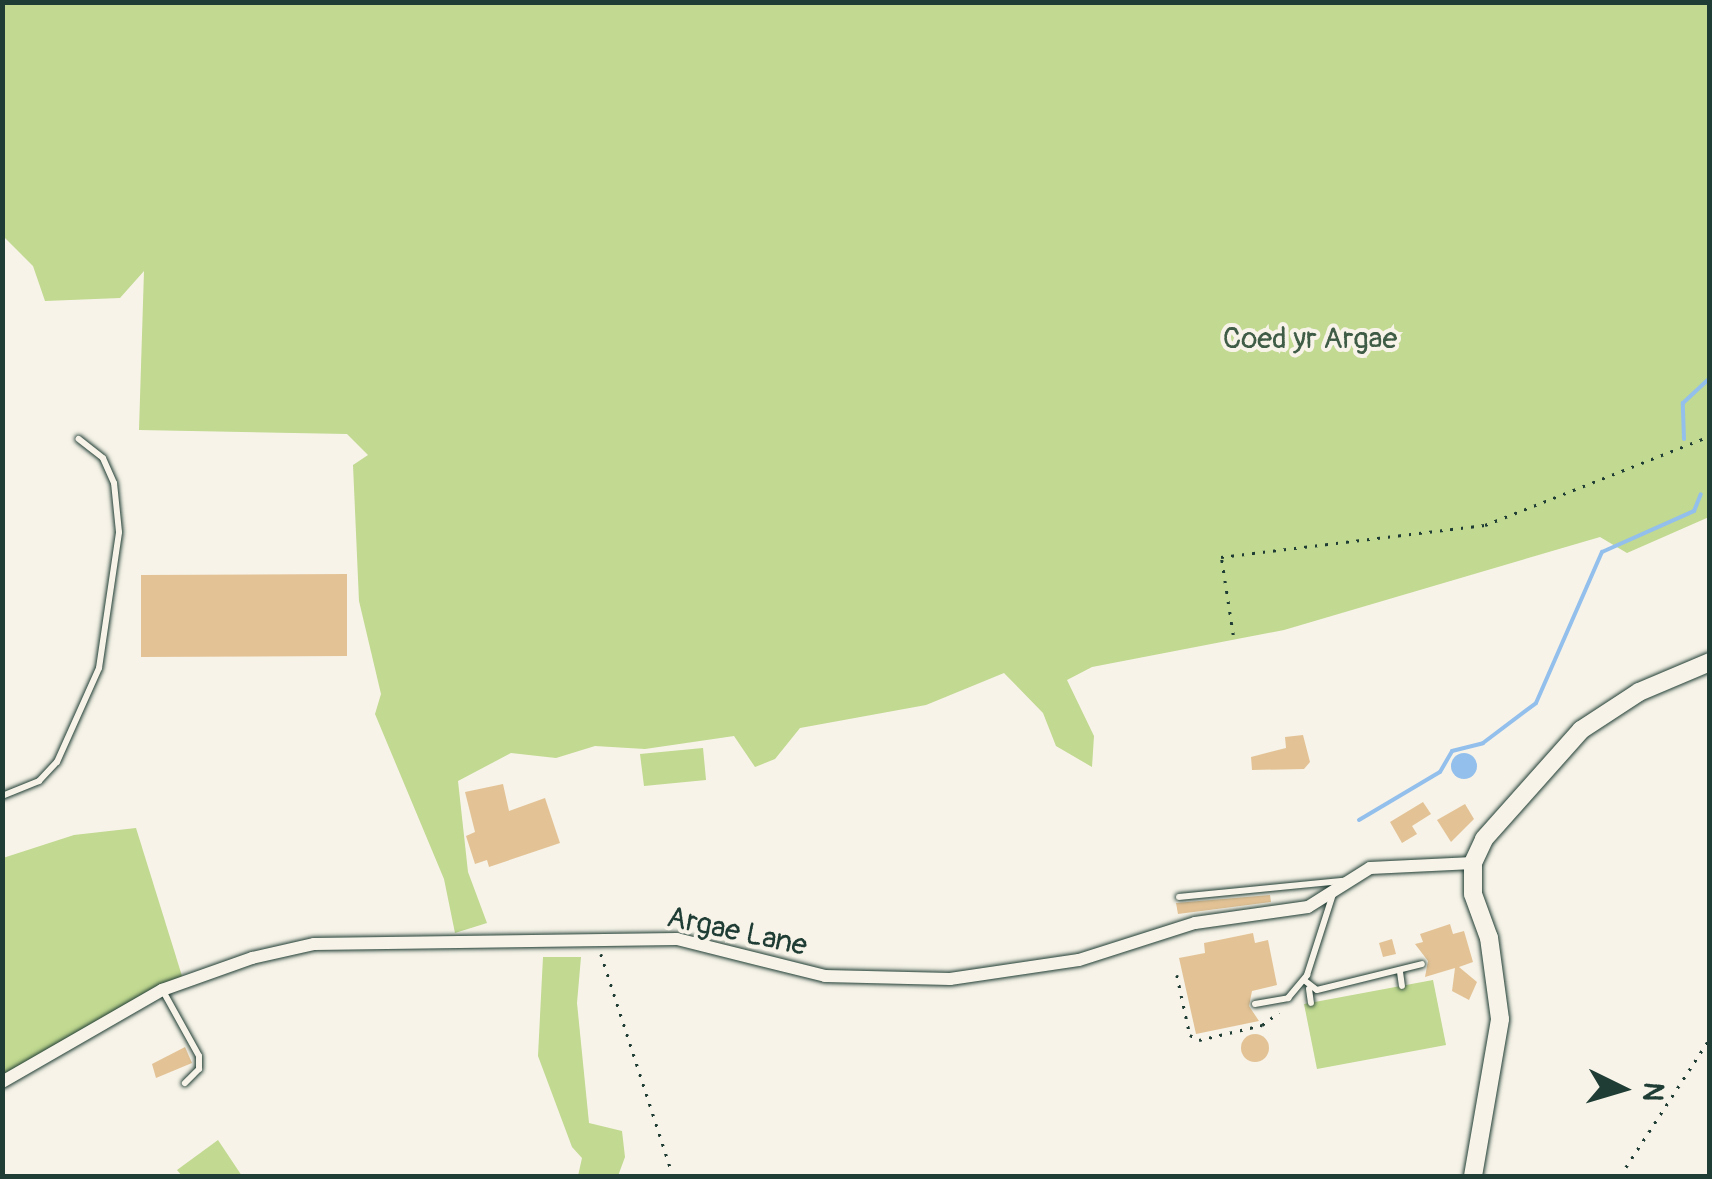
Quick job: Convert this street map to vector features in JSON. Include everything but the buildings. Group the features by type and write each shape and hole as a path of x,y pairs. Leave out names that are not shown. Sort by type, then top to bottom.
{"street":[{"path":"1472,1176 1500,1019 1489,938 1473,894 1474,863 1498,821 1581,730 1639,692 1710,662"},
{"name":"Argae Lane","path":"2,1082 162,990 314,944 677,938 825,976 950,979 1079,960 1195,924 1308,906 1370,868 1474,863"}],"lane":[{"path":"2,796 39,782 58,762 99,668 119,532 108,470 79,439"},
{"path":"1179,897 1350,880"},
{"path":"1255,1004 1288,998 1304,980 1334,890"},
{"path":"1309,989 1400,972 1422,964"},
{"path":"1400,972 1402,986"},
{"path":"1304,980 1311,1003"},
{"path":"162,990 199,1056 199,1069 184,1083"}],"path":[{"path":"1233,634 1218,572 1221,557 1485,525 1710,436"},
{"path":"599,949 672,1176"},
{"path":"1176,975 1190,1035 1199,1040 1262,1026 1288,998"},
{"path":"1620,1176 1710,1038"}],"green space":[{"name":"Coed yr Argae","path":"3,2 1709,3 1709,517 1627,553 1600,537 1284,630 1092,667 1067,680 1094,736 1092,767 1056,746 1043,713 1004,673 926,705 800,728 775,759 755,767 734,736 645,749 595,746 556,758 511,753 458,781 468,872 487,923 455,933 444,879 375,714 381,694 359,601 353,465 368,455 347,434 139,430 144,271 120,298 45,301 33,266 3,236"},
{"path":"703,748 706,780 644,786 640,754"},
{"path":"136,828 182,976 3,1075 3,858 74,835"},
{"path":"543,957 581,957 577,1003 589,1123 622,1131 625,1157 618,1176 578,1176 582,1158 572,1147 538,1056"},
{"path":"1433,980 1446,1045 1317,1069 1304,1004"},
{"path":"218,1140 242,1176 182,1176 177,1170"}],"water":[{"path":"1464,753 1473,757 1477,766 1473,775 1464,779 1455,775 1451,766 1455,757"}],"waterway":[{"path":"1684,439 1683,403 1710,378"},
{"path":"1359,820 1440,772 1452,751 1483,743 1536,703 1602,552 1694,511 1701,494"}]}
